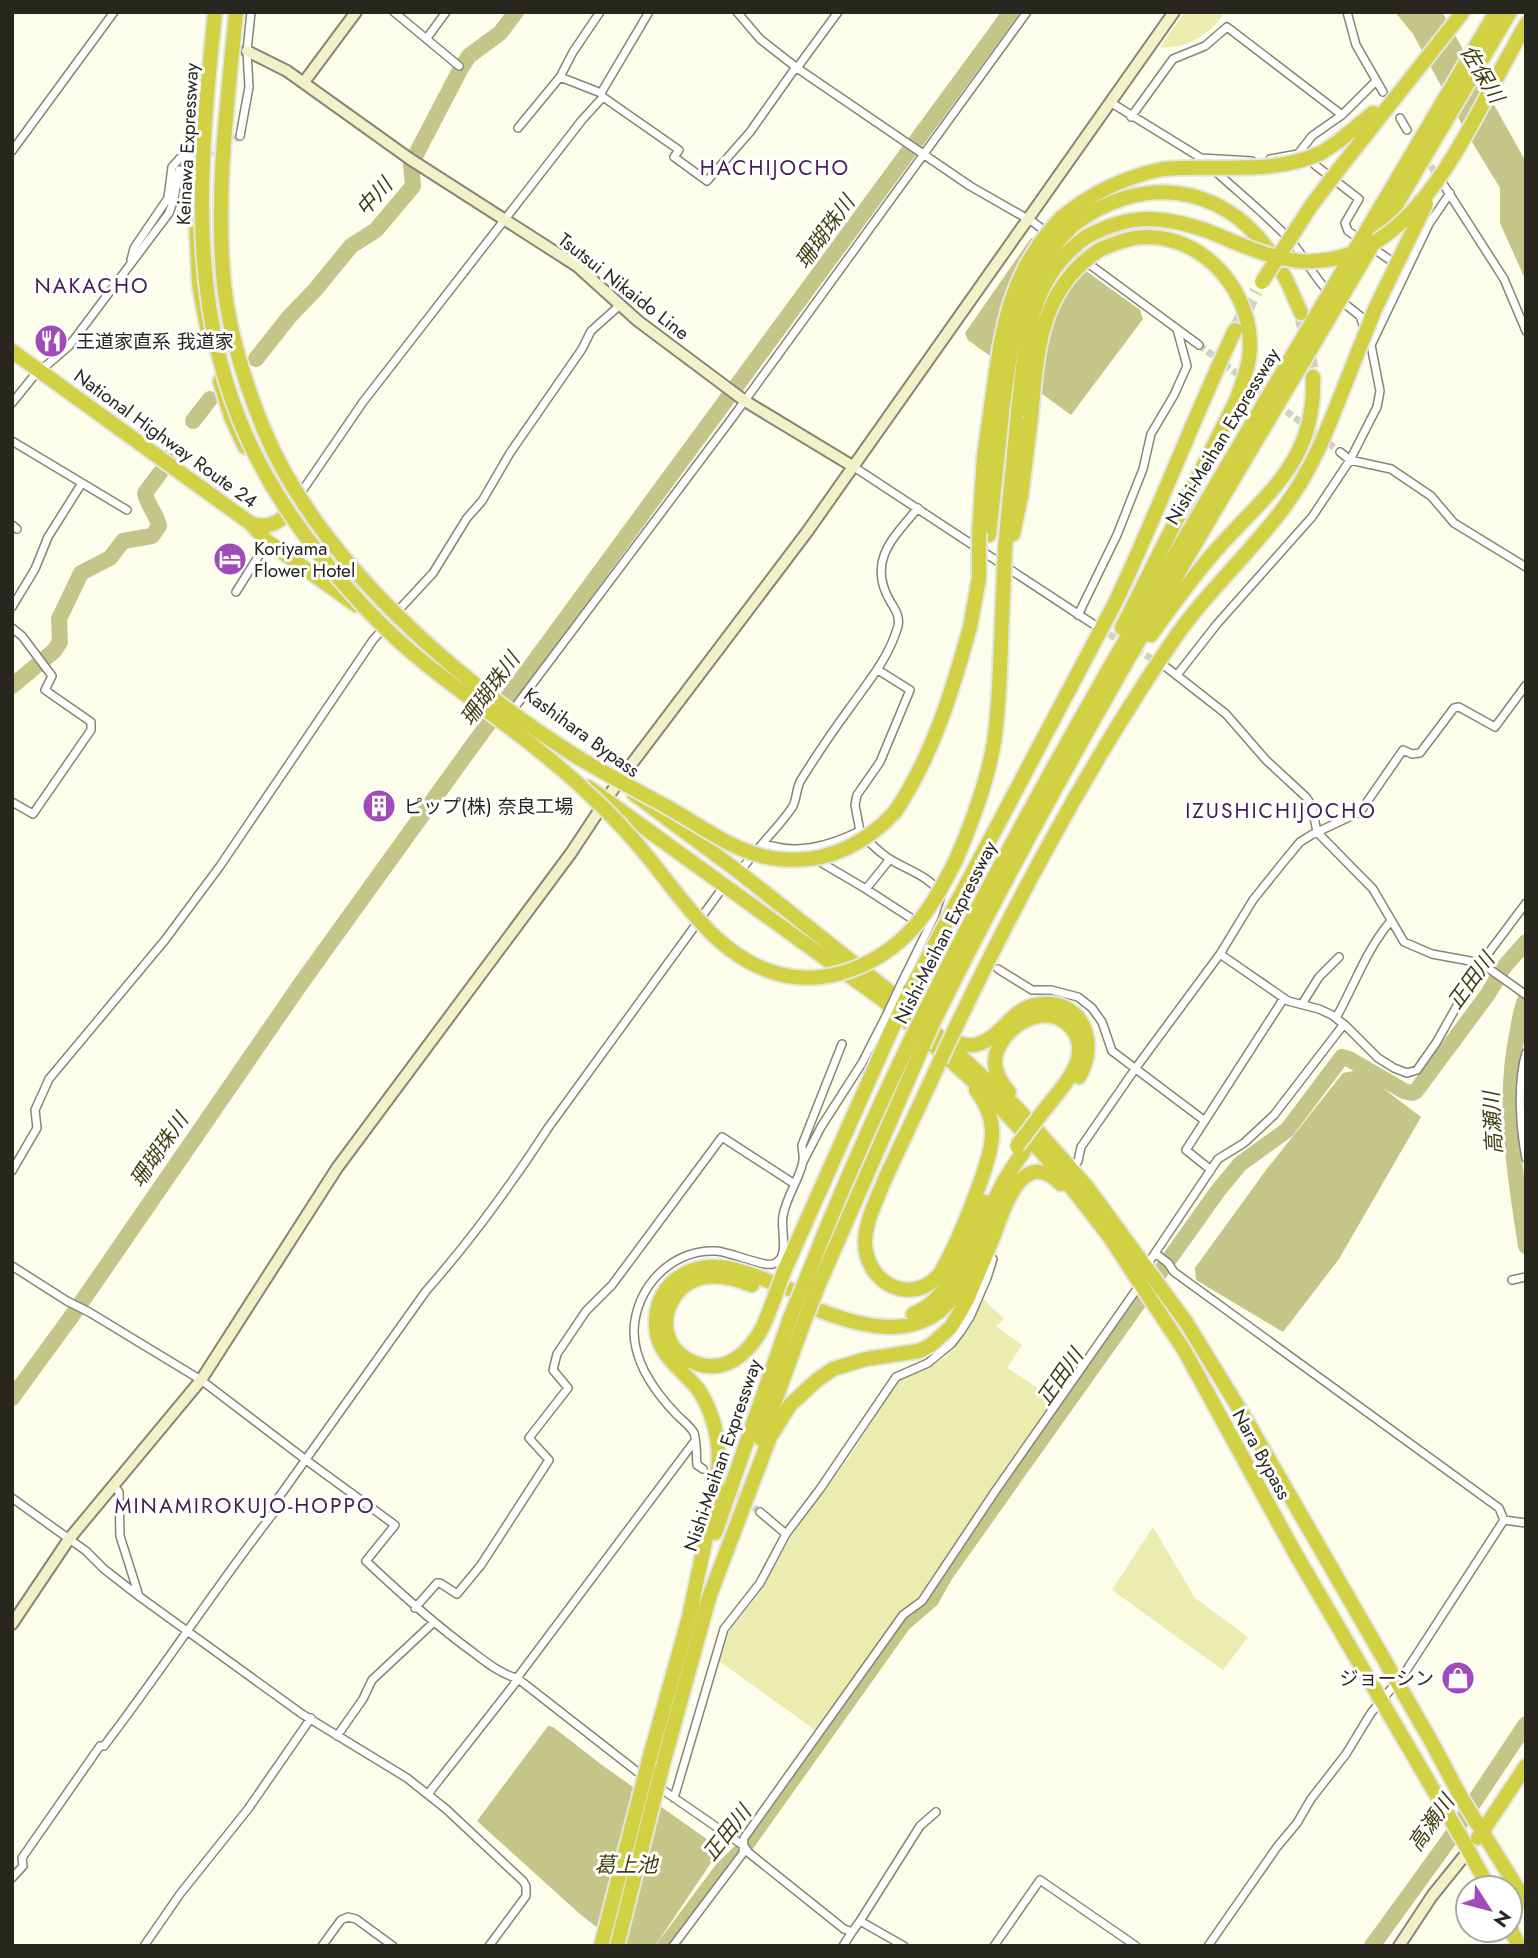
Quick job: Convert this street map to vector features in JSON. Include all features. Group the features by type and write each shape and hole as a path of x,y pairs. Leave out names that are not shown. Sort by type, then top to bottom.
{"highway":[{"path":"216,12 198,153 196,254 205,323 231,418 261,479 285,518 356,605 382,630 500,723 883,1000 961,1069 979,1093 991,1122 993,1220 931,1283 921,1288 898,1289 887,1284 870,1266 865,1238 877,1199 940,1061 955,1029 1011,915 1097,760 1188,619 1257,541 1294,493 1316,454 1394,268 1448,163 1526,24"},
{"name":"Keinawa Expressway","path":"216,12 202,145 201,235 204,279 222,370 248,441 282,503 363,605 424,663 563,770 629,835 691,912 721,942 757,966 777,974 796,977 834,975 852,970 884,953 915,926 956,860 978,804 994,743 1004,576 1007,550 1021,497 1024,415"},
{"name":"Keinawa Expressway","path":"238,12 221,188 223,277 241,364 265,433 296,492 348,561 407,624 465,676 575,755 720,838 759,855 777,859 817,858 869,837 895,812 923,766 949,702 970,627 979,578 998,402 1016,323 1028,284 1067,222"},
{"name":"Kashihara Bypass","path":"238,12 216,195 219,278 229,339 246,395 265,443 296,500 331,548 395,614 495,694 618,782 831,943 939,1035 1051,1144"},
{"path":"1259,287 1304,215 1463,12"},
{"name":"Nishi-Meihan Expressway","path":"1492,32 1496,12"},
{"name":"Nishi-Meihan Expressway","path":"601,1946 690,1612 724,1504 814,1279 850,1169 918,1042 996,871 1075,727 1313,319 1373,231 1492,32 1510,12"},
{"path":"1067,222 1080,203 1120,181 1163,169 1287,166 1321,153 1359,126 1405,84"},
{"path":"1024,415 1028,328 1034,306 1056,265 1073,246 1086,237 1119,222 1150,218 1185,223 1285,259 1314,261 1344,257 1385,238 1417,207 1448,163"},
{"path":"1067,222 1121,198 1143,193 1166,192 1207,200 1240,220 1261,241 1313,319"},
{"path":"1024,415 1045,320 1063,284 1075,269 1101,249 1132,238 1168,240 1197,252 1218,268 1236,291 1244,308 1250,347 1248,365 1230,413 1075,727"},
{"name":"Nishi-Meihan Expressway","path":"930,1015 1177,575 1313,319"},
{"path":"690,1612 715,1494 718,1445 703,1397 662,1348 656,1328 657,1306 668,1287 676,1280 694,1269 706,1267 718,1266 743,1271 787,1294 741,1281 704,1277 687,1284 672,1299 668,1309 667,1331 670,1340 682,1357 701,1365 721,1366 743,1354 752,1345 769,1312 785,1269 905,987 1116,601 1236,330"},
{"name":"National Highway Route 24","path":"12,351 258,525 276,524 285,518"},
{"path":"1044,808 1124,677 1170,608 1215,551 1272,491 1295,460 1303,445 1312,413 1313,377"},
{"path":"285,518 296,500"},
{"path":"258,525 268,542 356,605"},
{"path":"939,1035 973,1045 987,1040 1016,1014 1034,1005 1052,1004 1070,1012 1087,1033 1088,1058 1079,1078 1044,1116"},
{"path":"822,1307 871,1318 894,1318 916,1313 935,1300 949,1283 976,1235 993,1192 1020,1148 1044,1116 1073,1069 1079,1042 1072,1028 1059,1018 1044,1014 1029,1018 1013,1031 997,1053 995,1066 1006,1088 1051,1144"},
{"name":"Nara Bypass","path":"961,1069 1015,1122 1057,1169 1131,1267 1184,1350 1288,1541 1481,1874"},
{"name":"Nara Bypass","path":"1051,1144 1150,1259 1248,1423 1464,1802 1526,1902"},
{"path":"708,1600 770,1437 790,1405 817,1380 834,1370 866,1359 919,1351 942,1337 964,1307 976,1235 975,1209 993,1192 1040,1171 1050,1174 1066,1189 1131,1267"},
{"path":"976,1235 993,1192"},
{"name":"Nishi-Meihan Expressway","path":"617,1946 708,1600 797,1320"},
{"path":"1467,1847 1526,1766"}],"main road":[{"path":"304,82 356,12"},
{"path":"12,1624 69,1539 201,1380 337,1168 572,853 618,782 854,467 1174,12"},
{"name":"Tsutsui Nikaido Line","path":"247,51 304,82 413,160 577,266 620,305 744,400 854,467"},
{"path":"1399,1946 1467,1847"}],"street":[{"path":"12,151 114,12"},
{"path":"240,136 249,87 247,51 251,12"},
{"path":"394,12 459,66"},
{"path":"427,38 446,12"},
{"path":"518,128 560,77 600,12"},
{"path":"296,500 363,402 602,95 649,12"},
{"path":"737,12 760,39 796,67 970,186 1027,219 1199,345"},
{"path":"560,77 602,95 679,150 674,157 707,181 750,132 838,12"},
{"path":"514,706 744,400 1027,12"},
{"path":"1347,12 1356,45 1383,92"},
{"path":"1131,117 1173,59 1205,46 1227,27 1342,116"},
{"path":"1201,158 1253,161 1298,154 1312,136 1342,116 1376,81"},
{"path":"1110,102 1201,158 1275,223 1300,252 1324,287 1360,316 1371,345 1380,391 1377,407 1350,460 1312,517 1217,624 1177,675"},
{"path":"1400,118 1407,130"},
{"path":"1305,146 1314,165 1359,199 1345,223 1348,231 1405,270"},
{"path":"129,267 134,248 168,198 172,167 180,159 198,153"},
{"path":"12,403 33,377 69,346 169,213 179,170"},
{"path":"1436,174 1504,279 1526,331"},
{"path":"1371,345 1405,270 1429,224 1450,193"},
{"path":"395,614 433,573 467,518 482,501 510,453 582,349 591,331 620,305"},
{"path":"1079,615 1117,535 1143,469 1152,434 1187,366 1177,328"},
{"path":"12,441 127,510"},
{"path":"1339,452 1350,460 1391,469 1431,496 1454,523 1526,568"},
{"path":"854,467 1093,624"},
{"path":"12,607 35,569 48,537 82,483"},
{"path":"739,872 794,804 799,784 848,709 878,670 899,617 885,593 881,566 893,537 918,508"},
{"path":"236,592 268,542"},
{"path":"12,628 22,636 52,676 45,690 91,722 91,730 33,814 12,802"},
{"path":"12,1171 37,1128 35,1110 49,1079 165,940 220,866 365,651 382,630"},
{"path":"1166,667 1226,714 1266,760 1306,797 1312,806 1317,832 1373,889 1404,942 1432,954 1481,963 1526,995"},
{"path":"878,670 910,690 880,762 858,795 855,805 860,831 869,843 890,859 936,885 941,896 905,987"},
{"path":"1072,1169 1078,1161 1081,1147 1135,1069 1220,954 1253,900 1300,842 1360,812 1403,750 1412,754 1420,753 1454,708 1459,707 1495,727 1526,685"},
{"path":"763,843 778,849 799,850 842,839 860,831"},
{"path":"799,850 923,926"},
{"path":"866,889 890,859"},
{"path":"12,1878 23,1866 22,1858 100,1745 104,1746 189,1631 222,1578 275,1511 279,1497 426,1291 452,1261 525,1162 724,886"},
{"path":"1220,954 1284,998 1319,1009 1336,1018 1378,1058 1402,1072 1413,1072 1436,1043 1481,963 1526,903"},
{"path":"1336,1018 1370,949 1391,922"},
{"path":"1302,1004 1309,989 1339,957"},
{"path":"998,969 1032,990 1052,990 1078,997 1092,1008 1102,1022 1112,1051 1205,1121"},
{"path":"1211,1170 1186,1150 1284,998"},
{"path":"703,1469 697,1465 694,1433 670,1408 640,1367 634,1329 642,1296 653,1279 682,1256 717,1251 771,1265 778,1261 783,1254 782,1219 793,1182 821,1127 890,1019"},
{"path":"673,1946 743,1853 744,1838 903,1615 922,1601 1141,1283 1150,1259 1218,1159 1244,1143 1274,1115 1344,1024"},
{"path":"803,1163 802,1145 842,1044"},
{"path":"1526,1054 1522,1066 1522,1129 1526,1158"},
{"path":"415,1608 437,1583 457,1594 481,1565 549,1460 529,1437 568,1388 554,1370 557,1354 586,1311 612,1285 722,1137 793,1182"},
{"path":"674,1798 724,1629 760,1583 786,1534 896,1377 928,1363 952,1343 970,1317 988,1278 993,1259"},
{"path":"1150,1259 1168,1263 1174,1272 1499,1508 1504,1520"},
{"path":"12,1266 201,1380 395,1525 366,1561 415,1608 484,1661 510,1677 517,1678 633,1769 744,1846 749,1853 852,1932"},
{"path":"1512,1280 1526,1277"},
{"path":"428,1794 516,1682 694,1442"},
{"path":"113,1485 119,1492 120,1536 140,1597"},
{"path":"12,1499 69,1539 140,1597 337,1736 407,1778 523,1881 526,1896 489,1946"},
{"path":"760,1512 786,1534"},
{"path":"1504,1520 1526,1523"},
{"path":"1208,1946 1277,1847 1297,1823 1311,1799 1346,1754 1371,1713 1397,1682 1445,1613 1504,1520"},
{"path":"337,1736 363,1699 372,1680 433,1623"},
{"path":"144,1946 180,1894 248,1809 312,1718"},
{"path":"843,1946 920,1826 936,1812"},
{"path":"994,1946 1040,1880 1136,1946"},
{"path":"321,1946 341,1920 348,1917 356,1919 393,1946"},
{"path":"860,1921 904,1946"}],"shaded area":[{"path":"1185,12 1224,12 1213,27 1196,39 1169,48 1160,47"},
{"path":"983,1299 1004,1319 996,1326 1022,1345 1007,1368 1058,1401 922,1597 891,1627 815,1730 719,1661 730,1630 759,1593 790,1538 850,1456 900,1378 929,1368 945,1357 973,1323"},
{"path":"1153,1527 1195,1598 1248,1637 1223,1670 1112,1590"}],"water":[{"path":"1395,12 1442,12 1526,162 1526,281 1500,223 1500,188 1413,34"},
{"path":"1039,237 1140,310 1143,319 1071,415 968,340 965,333 1031,238"},
{"path":"1359,1070 1421,1117 1339,1259 1283,1332 1196,1280 1195,1268 1266,1170 1343,1073"},
{"name":"葛上池","path":"548,1726 718,1847 717,1854 655,1946 621,1946 581,1915 477,1821"}],"waterway":[{"name":"中川","path":"256,359 351,246 376,230 413,186 411,164 461,68 469,56 500,33 516,12"},
{"name":"珊瑚珠川","path":"12,1398 74,1313 302,982 467,753 1011,12"},
{"name":"中川","path":"193,421 210,399"},
{"name":"中川","path":"170,459 173,452"},
{"name":"中川","path":"12,686 54,651 60,642 59,619 81,573 110,558 123,541 152,536 159,526 145,493 160,473"},
{"name":"正田川","path":"665,1946 721,1871 743,1849 903,1624 931,1600 945,1575 1217,1192 1240,1164 1287,1130 1342,1057 1404,1091 1416,1091 1488,994 1503,968 1526,942"},
{"name":"高瀬川","path":"1526,998 1513,1057 1511,1084 1514,1165 1526,1246"},
{"name":"高瀬川","path":"1372,1946 1446,1844 1526,1724"}],"tunnel":[{"path":"179,170 240,136"},
{"path":"1425,157 1436,174"},
{"path":"1235,330 1256,291"},
{"path":"1301,313 1313,377"},
{"path":"1199,345 1268,397"},
{"path":"1278,405 1340,452"},
{"path":"1100,629 1159,663"},
{"path":"923,926 958,946"},
{"path":"729,1488 760,1512"}],"place":[{"name":"王道家直系 我道家","path":"51,341"},
{"name":"Koriyama Flower Hotel","path":"230,559"},
{"name":"ピップ(株) 奈良工場","path":"379,806"},
{"name":"ジョーシン","path":"1458,1678"}],"district":[{"name":"HACHIJOCHO","path":"775,168"},
{"name":"NAKACHO","path":"92,286"},
{"name":"IZUSHICHIJOCHO","path":"1281,811"},
{"name":"MINAMIROKUJO-HOPPO","path":"245,1506"}],"water label":[{"name":"佐保川","path":"1482,74"}]}
